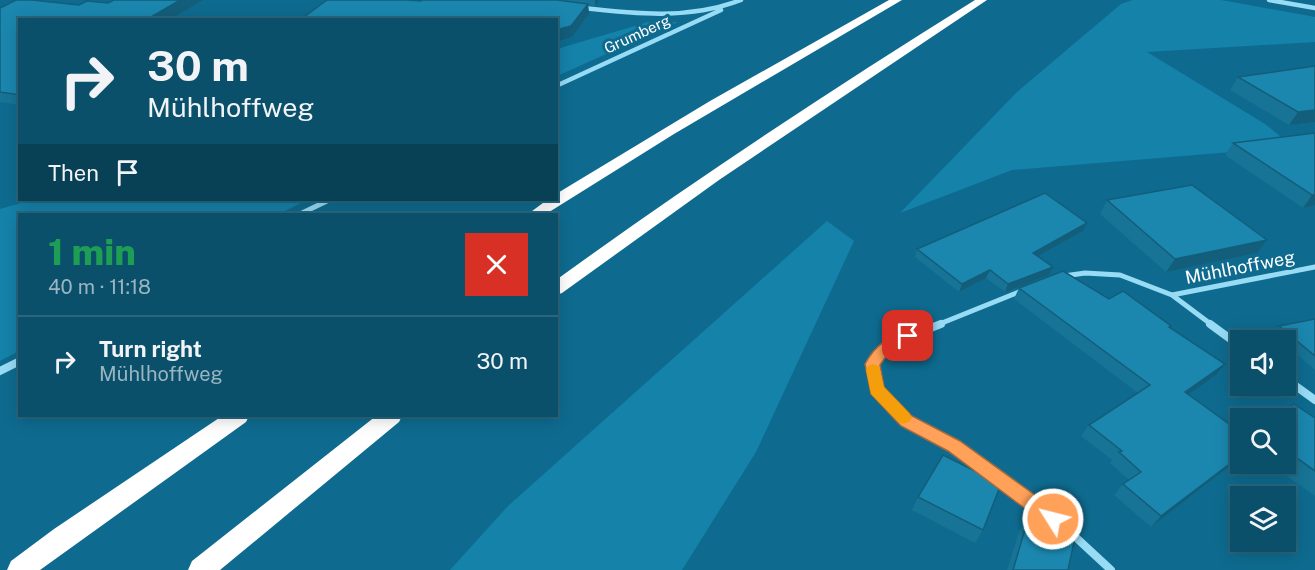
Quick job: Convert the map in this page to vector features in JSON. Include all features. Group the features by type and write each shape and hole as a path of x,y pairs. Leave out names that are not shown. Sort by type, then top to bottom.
{"highway":[{"path":"558,200 756,79 897,0"},
{"path":"558,288 825,100 982,0"},
{"path":"538,213 556,201"},
{"path":"20,570 237,417"},
{"path":"201,570 390,417"}],"street":[{"name":"Grumberg","path":"558,85 741,0"},
{"path":"1269,0 1315,8"},
{"name":"Grumberg","path":"571,6 656,13 692,12 729,6"},
{"path":"302,213 327,201"},
{"name":"Mühlhoffweg","path":"1056,277 1085,273 1120,275 1172,295 1315,267"},
{"path":"1035,286 887,345 872,364 877,389 907,421 954,446 1070,532 1111,570"},
{"path":"1172,295 1230,338"},
{"path":"0,371 18,362"},
{"path":"1296,386 1315,400"}],"shaded area":[{"path":"1133,0 1221,0 1315,17 1315,42 1147,52 1265,124 1290,144 1268,149 1012,170 900,213 1017,92 1121,4"},
{"path":"648,22 678,22 558,76 558,49"},
{"path":"28,201 305,201 281,213 18,213 18,352 0,361 0,209"},
{"path":"827,221 854,241 756,452 682,570 450,570 508,506"}],"building":[{"path":"16,0 79,5 87,1 108,3 114,0 180,0 149,18 18,18 18,95 0,92 0,8"},
{"path":"327,0 557,0 588,4 571,26 558,29 558,18 303,18"},
{"path":"1315,66 1315,110 1298,112 1238,77"},
{"path":"1315,133 1315,195 1233,143"},
{"path":"1192,185 1267,240 1175,259 1107,200"},
{"path":"1045,193 1087,223 1033,253 1053,267 1008,284 990,270 962,284 917,249"},
{"path":"1063,271 1109,299 1123,291 1171,326 1169,327 1225,364 1185,392 1230,425 1230,464 1161,516 1123,484 1141,472 1119,452 1122,451 1089,425 1150,385 1019,288"},
{"path":"1315,319 1315,356 1296,340 1296,330 1284,330 1279,326"},
{"path":"1294,404 1315,418 1315,471 1296,457 1296,408 1289,408"},
{"path":"943,455 1001,484 983,530 918,497"},
{"path":"1028,519 1074,542 1068,570 1013,570"}],"slow traffic":[{"path":"873,370 877,389 903,418"}],"route":[{"path":"908,336 887,345 872,364 877,389 907,421 954,446 1053,519"}]}
